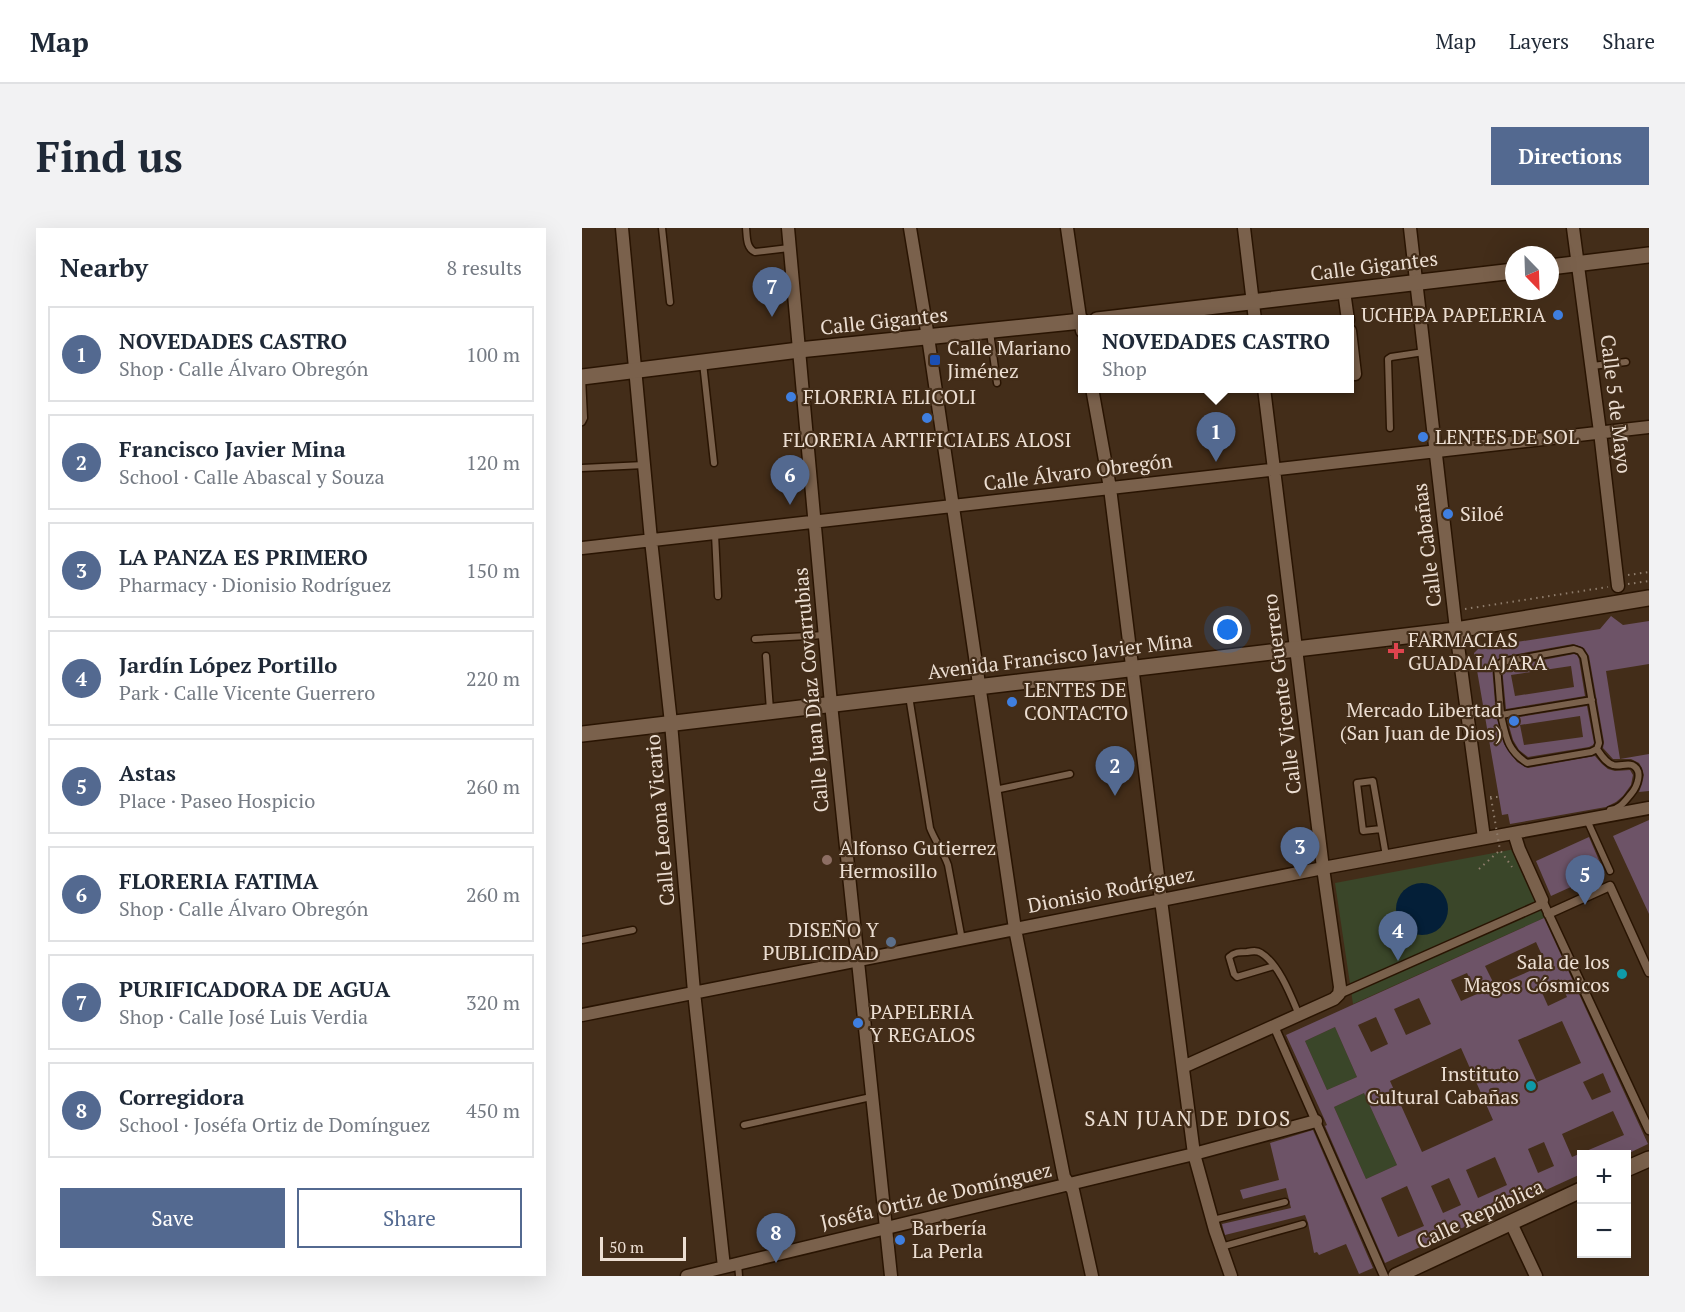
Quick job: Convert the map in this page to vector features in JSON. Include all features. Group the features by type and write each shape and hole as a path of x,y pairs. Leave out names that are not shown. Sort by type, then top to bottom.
{"main road":[{"path":"1559,266 1649,255"},
{"name":"Calle Gigantes","path":"1150,315 1253,300 1505,272"},
{"name":"Calle Gigantes","path":"582,376 799,350 990,331 1078,325"},
{"name":"Avenida Francisco Javier Mina","path":"582,734 1456,630 1649,598"},
{"path":"1631,1167 1649,1159"},
{"name":"Calle República","path":"1396,1276 1577,1192"}],"street":[{"name":"Calle Leona Vicario","path":"622,228 651,540 671,723 694,992 724,1267"},
{"name":"Calle Juan Díaz Covarrubias","path":"788,228 831,704 891,1276"},
{"path":"910,228 1015,929 1064,1177 1074,1193 1092,1276"},
{"path":"1067,228 1080,315"},
{"path":"1244,228 1254,315"},
{"name":"Calle Cabañas","path":"1410,228 1456,630 1484,838"},
{"name":"Calle 5 de Mayo","path":"1573,228 1592,366 1617,582"},
{"path":"1344,291 1347,315"},
{"path":"1354,365 1355,374"},
{"path":"1093,393 1110,488 1194,1154 1212,1220 1231,1276"},
{"name":"Calle Vicente Guerrero","path":"1265,393 1323,868 1340,987 1339,994"},
{"name":"Calle Álvaro Obregón","path":"582,548 1649,427"},
{"name":"Dionisio Rodríguez","path":"582,1015 1323,868 1649,808"},
{"path":"1514,834 1541,902 1646,1117 1649,1130"},
{"path":"1548,914 1610,886 1649,972"},
{"path":"1183,1067 1541,902"},
{"path":"1274,1026 1384,1276"},
{"name":"Joséfa Ortiz de Domínguez","path":"687,1276 724,1267 739,1270 886,1229 1194,1154 1316,1121"},
{"path":"1511,1223 1536,1276"}],"lane":[{"path":"662,228 670,302"},
{"path":"746,228 748,246 755,252 790,248"},
{"path":"990,331 997,383"},
{"path":"1390,428 1388,359 1424,352"},
{"path":"703,362 714,463"},
{"path":"1592,366 1626,363"},
{"path":"582,376 584,418 582,422"},
{"path":"582,468 644,465"},
{"path":"715,533 718,596"},
{"path":"755,639 825,635"},
{"path":"1574,649 1580,651 1584,657 1592,700 1599,743 1597,749 1527,763 1513,751 1506,740 1501,715 1497,666 1502,662 1574,649"},
{"path":"766,656 770,711"},
{"path":"909,695 930,828 948,865 962,940"},
{"path":"1501,715 1592,700"},
{"path":"1567,823 1576,816 1614,810 1625,802 1637,787 1639,779 1634,767 1614,766 1597,749"},
{"path":"995,790 1070,774"},
{"path":"1381,829 1363,831 1357,783 1373,782 1386,856"},
{"path":"1587,819 1610,872"},
{"path":"582,940 633,930"},
{"path":"1274,966 1237,977 1229,957 1234,953 1258,951 1262,953 1274,966 1299,1015"},
{"path":"744,1125 871,1097"},
{"path":"1212,1220 1285,1202"},
{"path":"1221,1247 1303,1224"}],"path":[{"path":"1454,611 1617,582 1649,572"},
{"path":"1617,582 1649,581"},
{"path":"1499,796 1491,798 1500,850 1512,867"},
{"path":"1479,869 1500,850"}],"green space":[{"path":"1515,849 1546,917 1353,1004 1335,883"},
{"path":"1335,1027 1357,1077 1327,1090 1305,1041"},
{"path":"1364,1093 1397,1165 1366,1179 1334,1107"}],"water":[{"path":"1422,883 1432,885 1440,891 1446,899 1448,909 1446,919 1440,927 1432,933 1422,935 1412,933 1404,927 1398,919 1396,909 1398,899 1404,891 1412,885"}],"building":[{"path":"1611,616 1623,625 1649,621 1649,664 1606,671 1620,759 1613,759 1603,748 1604,742 1589,656 1584,648 1573,644 1501,657 1494,662 1492,666 1496,715 1504,744 1517,762 1528,768 1595,756 1608,769 1630,770 1633,775 1631,785 1623,796 1606,807 1510,824 1508,814 1502,815 1474,653 1479,648 1600,629"},
{"path":"1577,655 1585,696 1506,709 1502,668","holes":["1571,666 1574,687 1515,696 1511,675"]},
{"path":"1587,706 1594,743 1589,747 1528,757 1519,750 1513,740 1507,719","holes":["1580,716 1583,737 1524,745 1520,725"]},
{"path":"1649,754 1649,791 1639,792 1644,775 1639,763 1631,759 1620,759"},
{"path":"1649,820 1649,914 1613,836"},
{"path":"1589,837 1604,872 1551,896 1536,861"},
{"name":"Instituto Cultural Cabañas","path":"1544,918 1648,1144 1631,1152 1631,1150 1589,1150 1624,1135 1613,1111 1562,1134 1572,1157 1577,1155 1577,1176 1385,1263 1325,1126 1327,1125 1286,1035","holes":["1536,942 1546,964 1495,986 1485,966","1467,973 1477,994 1461,1001 1451,980","1559,979 1567,997 1548,1006 1540,988","1419,998 1431,1024 1406,1035 1394,1009","1376,1017 1388,1044 1371,1052 1358,1025","1562,1021 1581,1063 1537,1082 1518,1040","1335,1027 1357,1077 1327,1090 1305,1041","1461,1048 1493,1120 1422,1152 1390,1081","1603,1073 1611,1092 1592,1100 1583,1082","1364,1093 1397,1165 1366,1179 1334,1107","1544,1142 1554,1166 1538,1173 1528,1149","1495,1157 1507,1185 1478,1198 1466,1170","1449,1178 1461,1205 1443,1213 1431,1186","1407,1186 1424,1226 1398,1237 1381,1198"]},
{"path":"1313,1130 1373,1268 1359,1274 1346,1244 1319,1255 1317,1252 1314,1253 1305,1215 1225,1235 1222,1224 1291,1208 1286,1188 1243,1199 1240,1190 1279,1180 1270,1143"}],"place":[{"name":"UCHEPA PAPELERIA","path":"1558,315"},
{"name":"PURIFICADORA DE AGUA","path":"772,317"},
{"name":"Calle Mariano Jiménez","path":"935,360"},
{"name":"FLORERIA ELICOLI","path":"791,397"},
{"name":"FLORERIA ARTIFICIALES ALOSI","path":"927,418"},
{"name":"LENTES DE SOL","path":"1423,437"},
{"name":"NOVEDADES CASTRO","path":"1216,462"},
{"name":"FLORERIA FATIMA","path":"790,505"},
{"name":"Siloé","path":"1448,514"},
{"name":"FARMACIAS GUADALAJARA","path":"1396,651"},
{"name":"LENTES DE CONTACTO","path":"1012,702"},
{"name":"Mercado Libertad (San Juan de Dios)","path":"1514,721"},
{"name":"Francisco Javier Mina","path":"1115,796"},
{"name":"Alfonso Gutierrez Hermosillo","path":"827,860"},
{"name":"LA PANZA ES PRIMERO","path":"1300,877"},
{"name":"Astas","path":"1585,905"},
{"name":"DISEÑO Y PUBLICIDAD","path":"891,942"},
{"name":"Jardín López Portillo","path":"1398,961"},
{"name":"Sala de los Magos Cósmicos","path":"1622,974"},
{"name":"PAPELERIA Y REGALOS","path":"858,1023"},
{"name":"Instituto Cultural Cabañas","path":"1531,1086"},
{"name":"Barbería La Perla","path":"900,1240"},
{"name":"Corregidora","path":"776,1263"}],"district":[{"name":"SAN JUAN DE DIOS","path":"1188,1119"}]}
